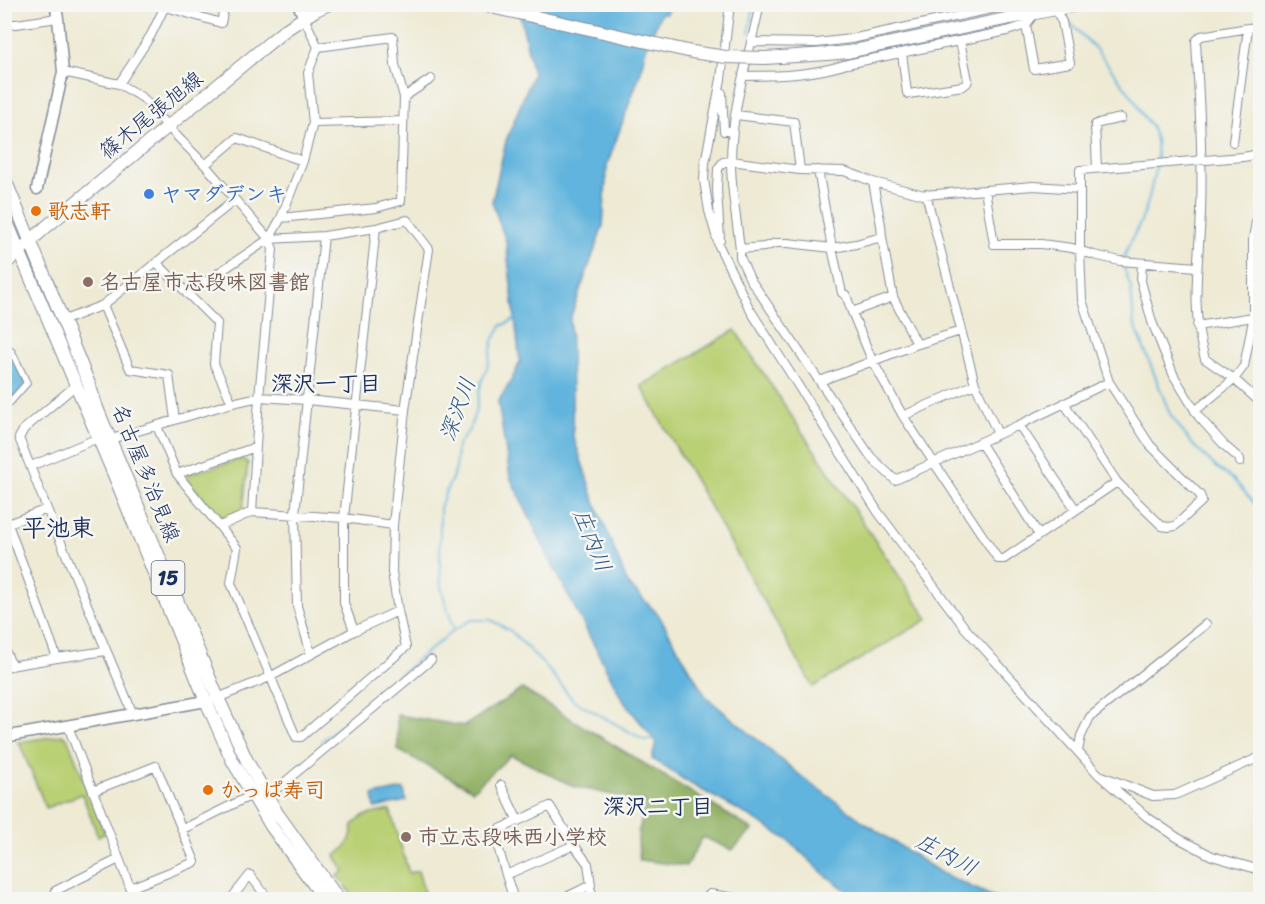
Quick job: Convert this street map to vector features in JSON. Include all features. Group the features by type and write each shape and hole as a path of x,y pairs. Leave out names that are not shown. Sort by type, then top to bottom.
{"main road":[{"name":"篠木尾張旭線","path":"4,265 30,240 285,30 329,4"},
{"path":"478,4 693,52 726,57 765,58 848,52 1081,4"},
{"name":"名古屋多治見線","path":"4,177 62,321 104,438 212,700 232,760 271,826 325,900"},
{"name":"名古屋多治見線","path":"4,215 76,384 104,438"},
{"name":"名古屋多治見線","path":"212,700 289,831 339,900"}],"street":[{"path":"37,189 63,72 55,4"},
{"path":"119,84 151,35 166,6 220,23 225,4"},
{"path":"187,294 269,239 281,218 303,161 313,123 308,73 318,46 298,4"},
{"path":"730,4 721,79 705,163 704,180 709,211 719,246 749,308 878,512 965,628 1099,775 1147,817 1178,838 1212,856 1260,870"},
{"path":"760,4 733,131 731,161 740,257 750,279 871,457 895,480 1019,425 1108,382"},
{"path":"752,42 817,42 851,39 990,7 1023,4"},
{"path":"1026,25 1034,69 1070,63 1062,22 1056,10 1044,4"},
{"path":"744,76 779,76 825,71 847,64 1007,31 1026,25 1034,14"},
{"path":"4,24 58,18"},
{"path":"1260,27 1201,36 1196,41 1201,161 1197,326 1205,359 1234,379 1260,402"},
{"path":"1233,142 1248,28"},
{"path":"281,218 376,208 401,201 404,97 395,65 393,37 318,46"},
{"path":"902,53 907,93 963,86 968,80 960,41"},
{"path":"63,72 119,84 143,98 206,165 269,239 273,249 259,397 252,512"},
{"path":"721,79 724,131 733,131"},
{"path":"404,97 431,80"},
{"path":"736,115 794,122 800,170"},
{"path":"1097,168 1095,125 1121,118"},
{"path":"313,123 402,121"},
{"path":"206,165 237,138 303,161"},
{"path":"1064,403 1117,482 1162,526 1175,526 1202,501 1200,495 1150,445 1108,382 1082,300 1080,170 1260,154"},
{"path":"719,246 721,235 717,189 718,169 723,162 731,161 800,170 844,171 873,182 926,194 1033,186 1080,189"},
{"path":"818,170 842,293 846,295 872,360 903,416 998,559 1004,558 1117,482"},
{"path":"873,182 893,297 917,344"},
{"path":"985,190 994,244 1041,244 1072,248 1124,261 1197,267"},
{"path":"926,194 975,384 998,434"},
{"path":"1195,411 1234,379 1244,366 1257,281 1253,239 1260,198"},
{"path":"62,321 103,305 235,200"},
{"path":"157,426 177,474 237,548 231,583 296,737 301,737 406,647 392,572 393,525 405,410 429,249 407,220 376,228 324,236 269,239"},
{"path":"354,631 344,603 344,518 376,228"},
{"path":"311,654 297,606 295,514 324,236"},
{"path":"740,249 764,247 776,243 832,248 882,237"},
{"path":"157,262 217,323 214,364 232,403"},
{"path":"1142,263 1141,281 1152,322 1174,376 1195,411 1225,446 1238,456 1240,462"},
{"path":"852,312 893,297"},
{"path":"103,305 130,369 169,375 175,420"},
{"path":"1197,326 1253,317"},
{"path":"820,381 872,360 960,331"},
{"path":"4,345 12,352 27,383 4,409"},
{"path":"76,384 24,429 19,438 133,714"},
{"path":"903,416 975,384"},
{"path":"31,466 104,438 157,426 259,397 405,410"},
{"path":"1019,425 1076,510"},
{"path":"980,442 1039,535"},
{"path":"177,474 256,447"},
{"path":"47,508 6,524 57,658"},
{"path":"220,526 252,512 344,518 393,525"},
{"path":"4,737 212,700 270,676 398,610"},
{"path":"1078,751 1081,736 1090,717 1206,624"},
{"path":"4,648 8,667 106,651"},
{"path":"267,796 430,660"},
{"path":"68,726 135,900"},
{"path":"1099,775 1153,796 1175,795 1260,757"},
{"path":"93,791 156,766 183,830 195,862 130,888"},
{"path":"501,785 518,821"},
{"path":"183,830 252,795"},
{"path":"514,900 494,832 550,806 588,864 591,885 589,886 595,900"},
{"path":"506,875 574,845"},
{"path":"57,900 55,891 119,859"},
{"path":"230,900 250,875 269,900"},
{"path":"562,899 589,886"},
{"path":"704,900 710,894 748,900"}],"green space":[{"path":"735,330 928,619 813,687 641,386"},
{"path":"243,459 248,463 243,510 220,516 186,480 188,474"},
{"path":"522,689 753,830 732,850 703,837 686,866 639,860 638,834 646,802 575,787 511,755 473,790 398,750 397,715 464,726"},
{"path":"62,735 67,737 105,834 98,836 82,794 46,808 19,742"},
{"path":"390,810 409,873 418,871 426,899 355,899 338,876 344,871 335,856 348,843 353,825 363,816"}],"water":[{"name":"庄内川","path":"518,5 668,5 667,14 661,13 645,51 641,71 607,165 603,226 570,319 573,435 593,497 628,584 658,614 706,697 801,776 865,823 941,873 998,899 858,899 824,874 788,840 652,759 656,742 622,699 510,477 498,402 520,362 506,241 492,202 506,141 533,74"},
{"path":"5,345 12,352 27,383 5,409"},
{"path":"404,789 406,801 375,808 373,795"}],"waterway":[{"path":"749,33 754,4"},
{"path":"1067,20 1095,48 1135,100 1152,127 1156,140 1157,160"},
{"path":"1124,259 1146,208 1156,166"},
{"path":"1123,265 1131,288 1134,323 1170,414 1191,443 1217,468 1233,479 1255,504 1260,500"},
{"name":"深沢川","path":"322,741 454,630 441,588 440,508 456,469 457,446 469,430 476,410 493,341 501,326 516,319"},
{"name":"深沢川","path":"454,630 471,620 491,620 511,631 547,668 573,700 644,740 654,739"}],"place":[{"name":"ヤマダデンキ","path":"149,194"},
{"name":"歌志軒","path":"36,211"},
{"name":"名古屋市志段味図書館","path":"88,282"},
{"name":"かっぱ寿司","path":"208,790"},
{"name":"市立志段味西小学校","path":"406,837"}],"district":[{"name":"深沢一丁目","path":"326,383"},
{"name":"平池東","path":"58,528"},
{"name":"深沢二丁目","path":"658,806"}]}
